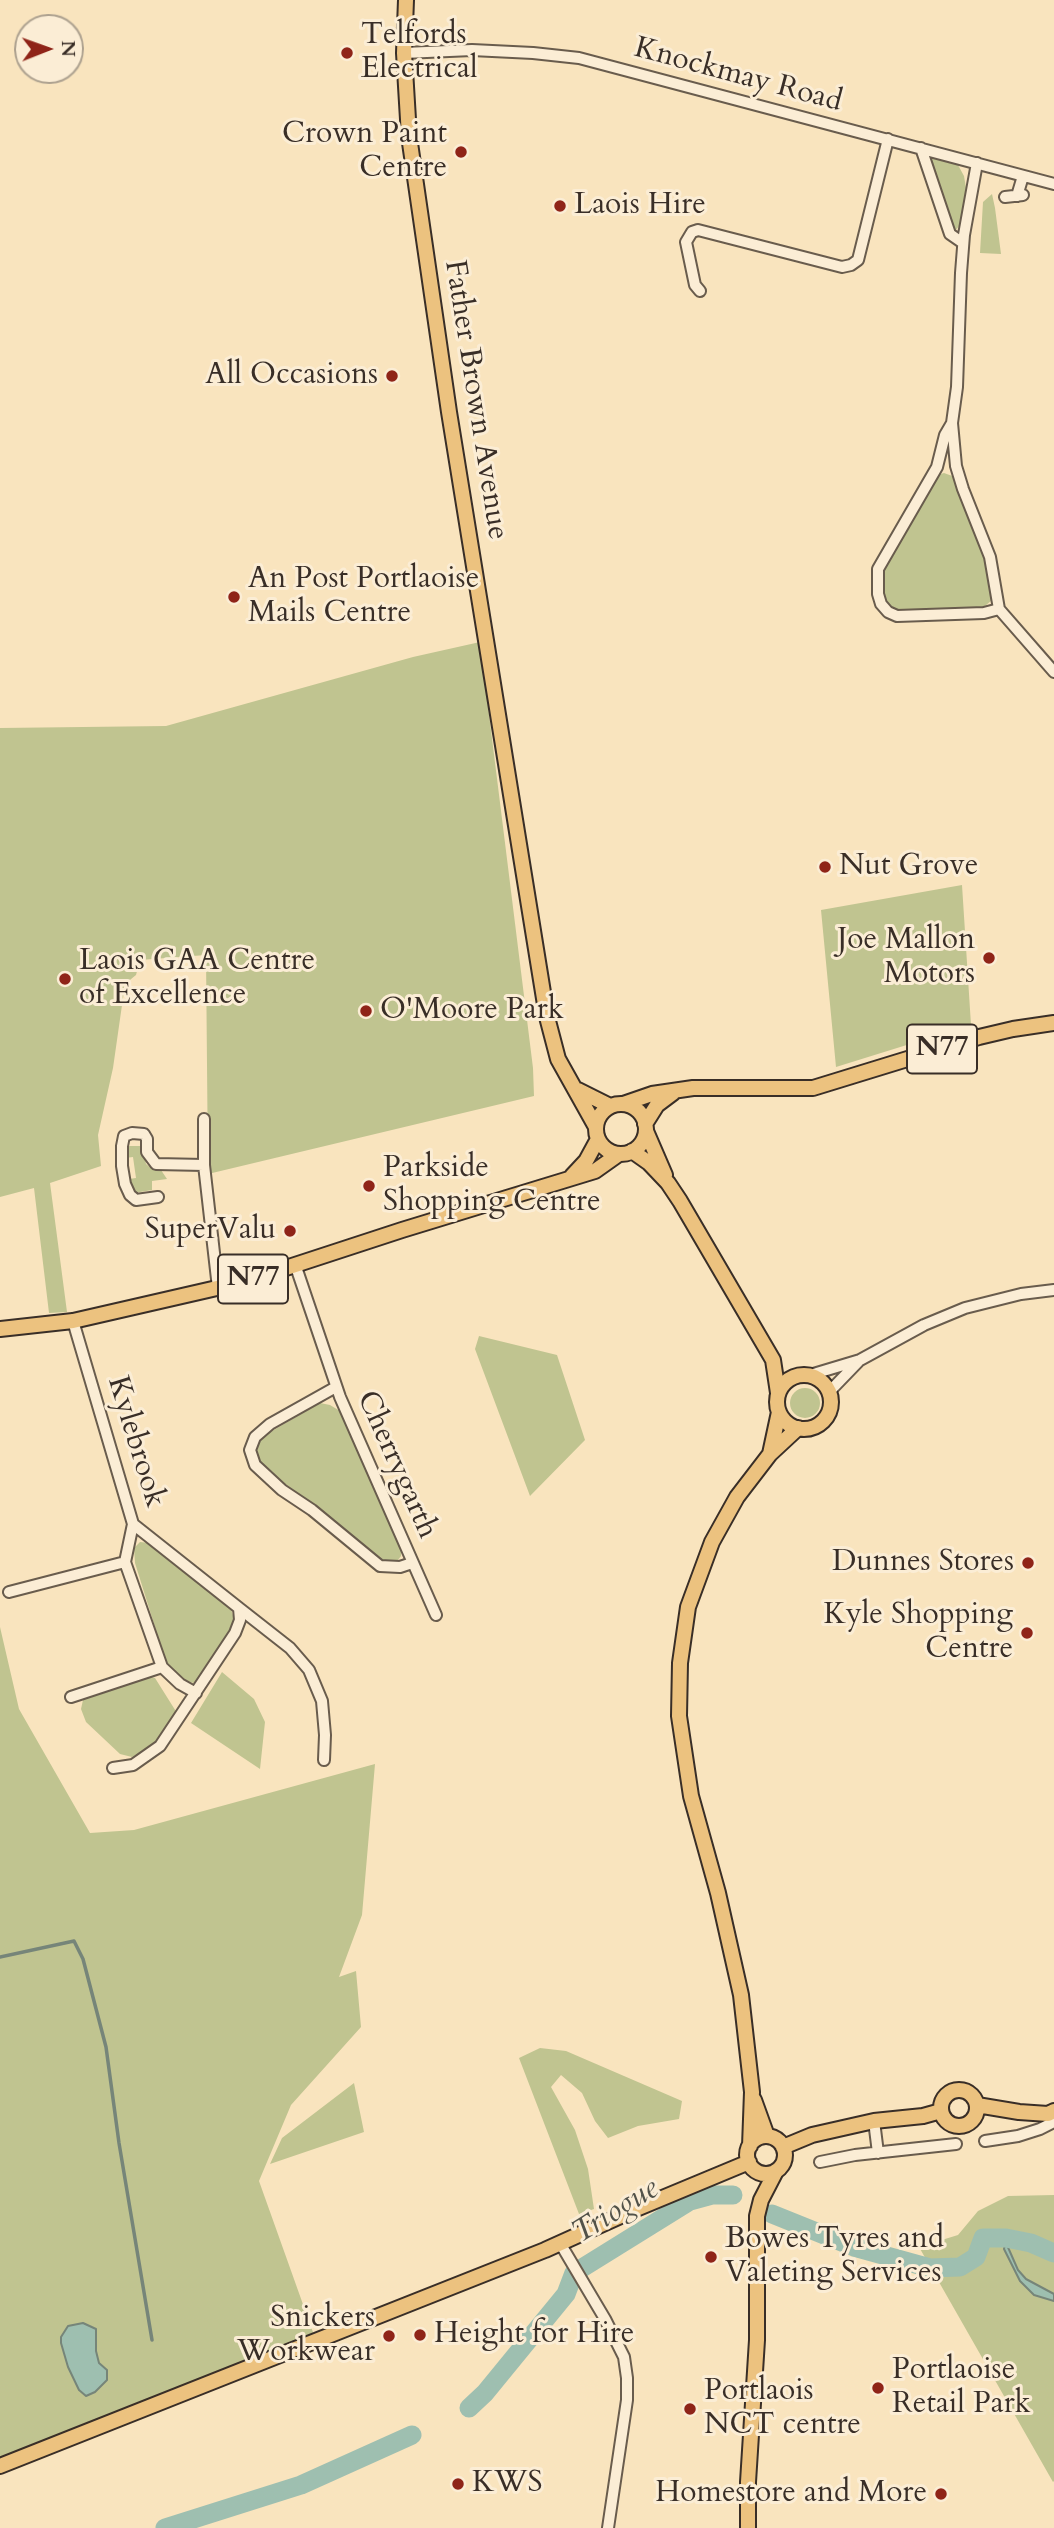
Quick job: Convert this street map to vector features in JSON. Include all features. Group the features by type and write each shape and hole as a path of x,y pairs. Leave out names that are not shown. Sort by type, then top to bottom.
{"main road":[{"name":"Father Brown Avenue","path":"406,0 404,53 409,136 439,342 547,1017 558,1059 578,1090 597,1133"},
{"name":"N77","path":"616,1105 652,1094 715,1087 813,1088 979,1037 1054,1023"},
{"path":"578,1090 616,1105 635,1108 643,1118 668,1183 773,1360 779,1412 770,1454"},
{"name":"N77","path":"0,1329 73,1321 218,1288 595,1171 641,1143 657,1105 674,1092"},
{"path":"572,1178 586,1161 597,1133 600,1114 616,1105"},
{"path":"597,1133 607,1149 625,1152 649,1163 668,1183"},
{"path":"773,1360 803,1376 822,1381 829,1392 830,1411 822,1422 811,1428 798,1428 786,1422 779,1412"},
{"path":"778,1393 786,1382 803,1376"},
{"path":"761,2200 750,2146 752,2092 741,1995 718,1893 691,1796 679,1716 679,1684 682,1637 688,1607 703,1562 724,1518 770,1454 798,1428"},
{"path":"977,2105 973,2119 964,2125 949,2124 941,2111 944,2096 953,2090 968,2092 977,2105 1019,2112 1054,2112"},
{"path":"752,2092 767,2136"},
{"path":"783,2147 810,2135 874,2121 923,2116 941,2111"},
{"path":"748,2528 748,2482 757,2340 757,2216 761,2200 784,2160 783,2147 778,2140 767,2136 757,2138 750,2146"},
{"path":"0,2466 560,2244 636,2209 753,2166 767,2173 776,2171"}],"street":[{"name":"Knockmay Road","path":"404,53 472,50 579,58 1054,184"},
{"path":"700,291 695,285 686,242 692,232 698,230 842,267 858,260 888,139"},
{"path":"921,148 950,234 963,243"},
{"path":"977,163 963,243 957,387 952,423 956,466 990,557 999,609 1011,626 1054,672"},
{"path":"1015,196 1023,176"},
{"path":"952,423 945,435 937,467 878,569 877,582 881,604 888,612 908,617 984,613 999,609"},
{"path":"937,467 956,466"},
{"path":"204,1119 204,1165 218,1288"},
{"path":"158,1197 136,1200 130,1195 122,1166 124,1136 132,1133 144,1134 148,1139 147,1152 156,1164 204,1165"},
{"name":"Cherrygarth","path":"295,1264 336,1387 436,1615"},
{"path":"803,1376 860,1360 924,1325 965,1308 1021,1294 1054,1290"},
{"name":"Kylebrook","path":"73,1321 133,1524 290,1648 309,1670 323,1702 324,1760"},
{"path":"829,1392 860,1360"},
{"name":"Cherrygarth","path":"336,1387 270,1424 255,1437 250,1450 255,1465 282,1490 312,1510 380,1566 400,1567 412,1563"},
{"path":"133,1524 125,1562 162,1667 180,1684 196,1693"},
{"path":"9,1592 125,1562"},
{"path":"113,1768 133,1765 160,1746 235,1633 240,1620 239,1608"},
{"path":"71,1697 162,1667"},
{"path":"874,2121 878,2152"},
{"path":"985,2141 1018,2136 1054,2122"},
{"path":"820,2162 878,2152 956,2144"},
{"path":"560,2244 624,2357 627,2400 608,2528"}],"green space":[{"path":"931,158 958,165 964,176 966,188 960,225 955,231 929,162"},
{"path":"992,194 1001,254 980,253 983,202"},
{"path":"944,473 955,477 988,568 993,599 984,607 900,612 886,602 883,592 884,569 938,475"},
{"name":"Laois GAA Centre of Excellence","path":"480,642 533,1068 534,1096 208,1174 206,955 140,960 136,975 125,984 113,1068 98,1135 101,1166 50,1183 67,1312 49,1313 34,1188 0,1197 0,728 166,726 413,657"},
{"path":"962,885 971,1025 836,1067 821,910"},
{"path":"127,1146 143,1146 146,1164 152,1169 161,1170 167,1179 152,1181 152,1190 134,1193 129,1179 136,1178 133,1157 125,1158"},
{"path":"479,1336 557,1355 585,1440 530,1496 475,1349"},
{"path":"805,1388 815,1393 820,1403 815,1413 805,1418 795,1413 790,1403 795,1393"},
{"path":"320,1403 340,1411 401,1549 398,1560 383,1560 375,1555 260,1464 256,1447 260,1438"},
{"path":"140,1542 149,1543 231,1609 234,1619 222,1646 197,1684 187,1681 170,1668 164,1656 135,1563 134,1548"},
{"path":"0,1627 19,1709 90,1833 134,1830 375,1764 362,1915 339,1977 356,1971 361,2027 291,2105 259,2181 315,2338 0,2461"},
{"path":"222,1672 254,1699 265,1722 260,1769 191,1723"},
{"path":"151,1677 155,1678 177,1713 158,1742 132,1757 120,1754 86,1722 81,1709 83,1700"},
{"path":"540,2048 566,2051 682,2101 679,2119 638,2126 608,2138 595,2121 582,2093 561,2075 551,2087 575,2130 588,2169 594,2209 579,2214 519,2058"},
{"path":"354,2083 364,2132 270,2164 282,2138"},
{"path":"1054,2195 1053,2482 919,2247 958,2235 978,2211 1008,2196"}],"shaded area":[{"path":"1006,2238 1031,2243 1054,2253 1054,2256 1032,2245 1011,2241 1007,2245 1018,2270 1026,2279 1054,2294 1054,2301 1034,2295 1020,2281 1004,2249"},
{"path":"83,2323 96,2329 99,2363 107,2370 107,2380 95,2392 86,2396 79,2390 68,2367 61,2343 61,2337 68,2326"}],"waterway":[{"path":"0,1957 74,1941 83,1959 106,2047 152,2340"},
{"name":"Triogue","path":"469,2408 485,2393 566,2294 574,2273 690,2201 712,2195 733,2195"},
{"name":"Triogue","path":"772,2214 854,2247 930,2268 960,2267 976,2257 983,2238 1006,2238 1031,2243 1054,2253"},
{"name":"Triogue","path":"165,2528 301,2485 412,2435"}],"place":[{"name":"Telfords Electrical","path":"347,53"},
{"name":"Crown Paint Centre","path":"461,152"},
{"name":"Laois Hire","path":"560,206"},
{"name":"All Occasions","path":"392,376"},
{"name":"An Post Portlaoise Mails Centre","path":"234,597"},
{"name":"Nut Grove","path":"825,867"},
{"name":"Joe Mallon Motors","path":"989,958"},
{"name":"Laois GAA Centre of Excellence","path":"65,979"},
{"name":"O'Moore Park","path":"366,1011"},
{"name":"Parkside Shopping Centre","path":"369,1186"},
{"name":"SuperValu","path":"290,1231"},
{"name":"Dunnes Stores","path":"1028,1563"},
{"name":"Kyle Shopping Centre","path":"1027,1633"},
{"name":"Bowes Tyres and Valeting Services","path":"711,2257"},
{"name":"Height for Hire","path":"420,2335"},
{"name":"Snickers Workwear","path":"389,2336"},
{"name":"Portlaoise Retail Park","path":"878,2388"},
{"name":"Portlaois NCT centre","path":"690,2409"},
{"name":"KWS","path":"458,2484"},
{"name":"Homestore and More","path":"941,2494"}]}
